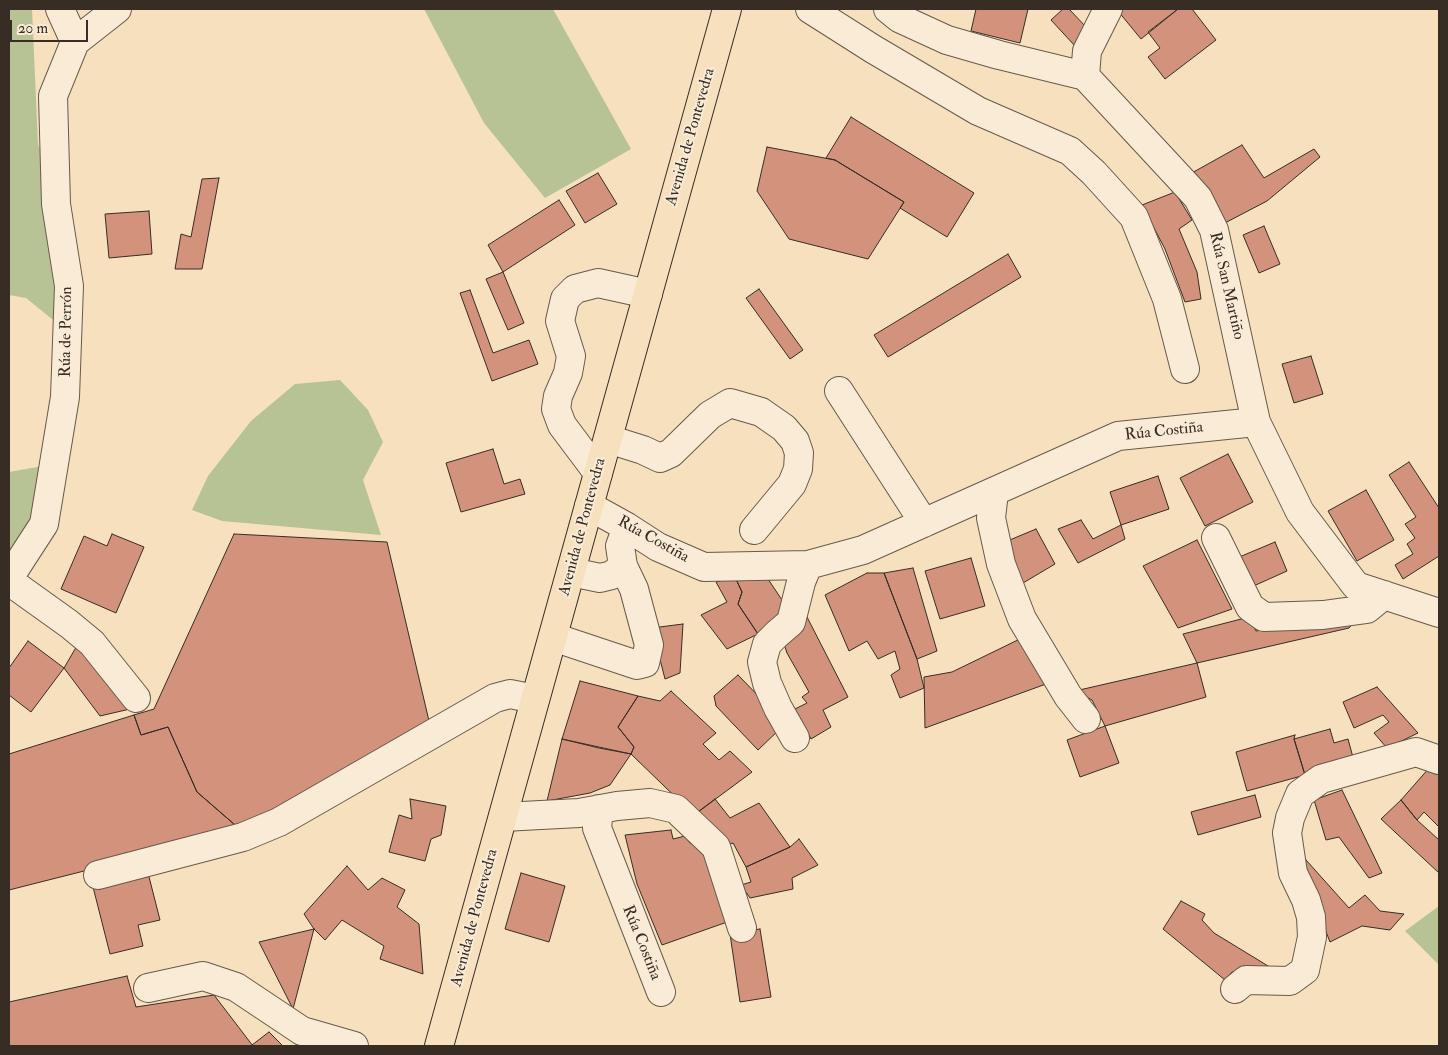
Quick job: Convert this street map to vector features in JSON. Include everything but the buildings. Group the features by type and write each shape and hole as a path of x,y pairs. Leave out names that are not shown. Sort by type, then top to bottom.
{"main road":[{"name":"Avenida de Pontevedra","path":"439,1046 727,9"}],"street":[{"path":"60,9 75,42"},
{"name":"Rúa de Perrón","path":"116,9 75,42 53,96 56,204 70,286 65,397 44,524 9,579 92,643 136,698"},
{"path":"810,9 978,112 1070,151 1094,173 1134,217 1167,300 1185,369"},
{"path":"888,9 899,18 947,40 1085,76 1087,51 1108,9"},
{"name":"Rúa San Martiño","path":"1085,76 1198,198 1214,230 1256,422 1300,512 1356,586 1439,613"},
{"path":"598,474 562,425 556,409 558,396 568,373 571,356 560,321 565,299 575,289 598,283 648,294"},
{"path":"839,391 924,523"},
{"path":"608,439 660,458 671,453 710,415 730,403 761,412 784,428 795,441 799,453 798,469 792,484 754,530"},
{"name":"Rúa Costiña","path":"589,506 658,547 704,567 808,565 863,550 1118,436 1256,422"},
{"path":"994,492 991,518 1001,564 1022,619 1068,696 1086,719"},
{"path":"553,637 637,665 645,662 649,644 634,589 623,566 620,546 627,527"},
{"path":"1216,538 1250,607 1264,616 1323,615 1366,609 1384,595"},
{"path":"795,738 778,708 762,662 767,644 791,622 801,582 808,565"},
{"path":"571,572 600,578 612,575 623,566"},
{"path":"98,875 242,837 279,822 495,698 510,694 535,699"},
{"path":"1235,989 1246,980 1290,981 1306,970 1312,937 1312,917 1293,873 1287,833 1290,818 1300,794 1321,779 1416,752 1439,760"},
{"path":"503,817 579,813 650,803 676,808 716,847 742,928"},
{"name":"Rúa Costiña","path":"599,809 597,828 661,992"},
{"path":"148,988 203,976 236,987 302,1031 354,1046"}],"green space":[{"path":"9,9 32,9 38,144 56,204 68,332 26,298 9,295"},
{"path":"424,9 553,9 631,149 545,198 484,123"},
{"path":"340,380 368,410 383,442 363,480 381,535 222,521 192,510 208,476 251,421 295,384"},
{"path":"54,464 9,578 9,472"},
{"path":"1439,906 1439,965 1405,931"}]}
